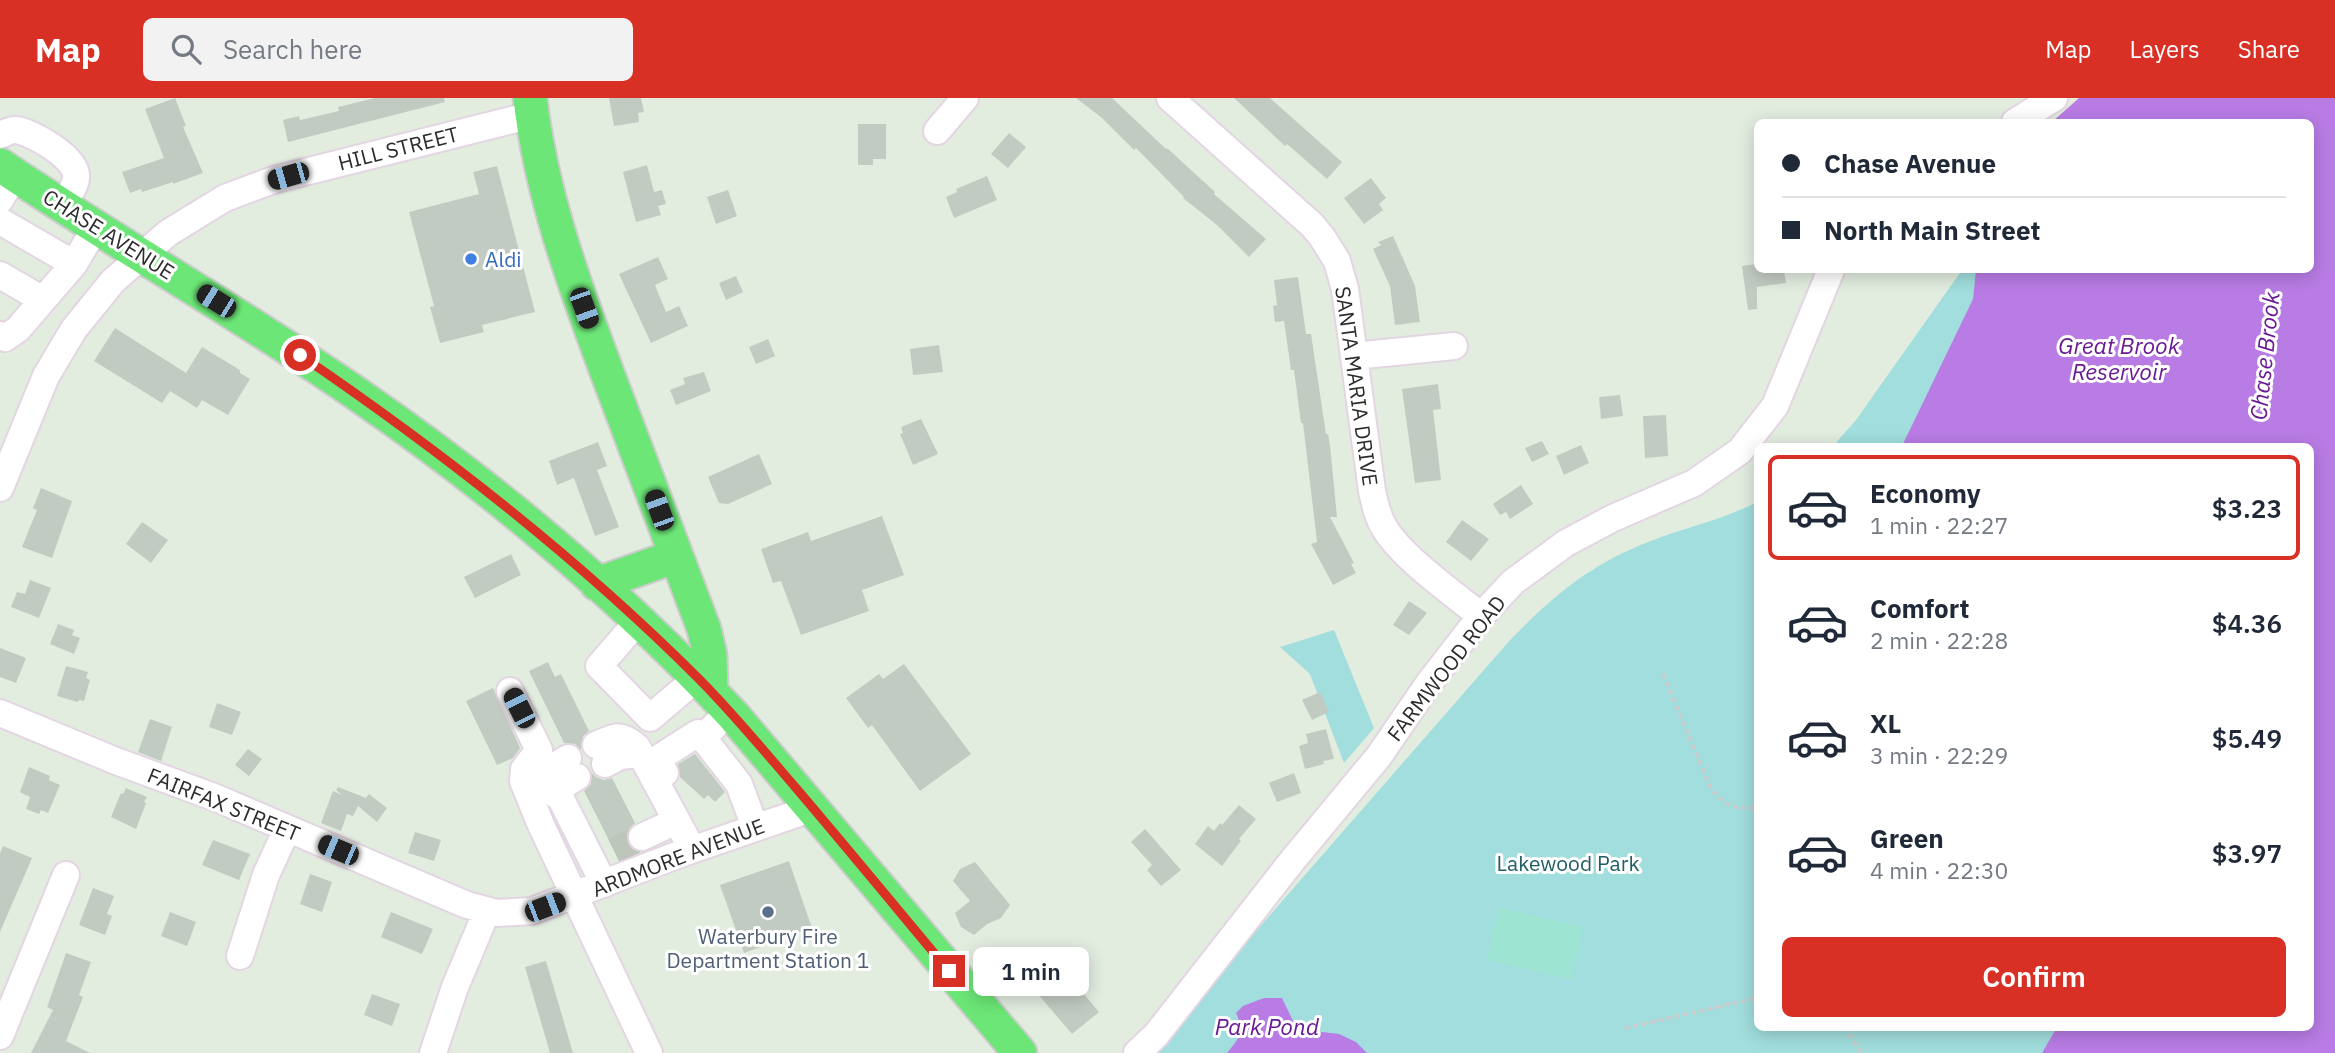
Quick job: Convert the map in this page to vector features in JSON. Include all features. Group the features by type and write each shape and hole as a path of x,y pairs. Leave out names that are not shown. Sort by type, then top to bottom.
{"main road":[{"path":"531,106 542,173 564,252 708,643 712,693"},
{"name":"CHASE AVENUE","path":"5,180 62,205 300,355 408,430 520,517 638,621 712,693 1020,1053"},
{"path":"597,584 676,556"}],"street":[{"path":"937,131 965,98"},
{"name":"SANTA MARIA DRIVE","path":"1170,98 1298,212 1322,237 1336,261 1344,283 1372,491 1381,521 1389,536 1402,550 1481,616"},
{"path":"2020,119 2053,98"},
{"name":"HILL STREET","path":"0,488 42,386 63,345 103,292 141,254 196,214 225,198 254,187 531,106"},
{"path":"0,135 13,129 32,135 73,164 75,184 62,205"},
{"path":"0,221 74,264"},
{"path":"2,337 19,329 74,264 96,227"},
{"name":"FARMWOOD ROAD","path":"1137,1053 1156,1035 1292,861 1379,756 1429,682 1481,616 1513,582 1566,542 1613,517 1694,482 1740,451 1775,406 1830,273"},
{"path":"0,275 43,300"},
{"path":"1354,356 1454,346"},
{"path":"638,621 600,666 650,718 712,693"},
{"path":"510,691 539,750 524,769 523,781 541,825 649,1053"},
{"path":"703,738 712,693"},
{"name":"FAIRFAX STREET","path":"0,713 116,761 214,797 487,911"},
{"path":"665,773 660,764 662,756 698,733 739,784 755,827"},
{"path":"601,755 615,737 623,737 637,747 692,849"},
{"path":"573,768 550,769 547,782 551,792 560,797 603,856 604,884"},
{"name":"ARDMORE AVENUE","path":"487,911 509,914 532,911 692,849 813,808"},
{"path":"642,837 676,821"},
{"path":"240,956 266,875 287,829"},
{"path":"0,1036 66,875"},
{"path":"433,1053 455,987 487,911"}],"path":[{"path":"1663,674 1712,789 1725,805 1754,808"},
{"path":"1625,1028 1754,999"},
{"path":"1847,1031 1862,1053"}],"green space":[{"name":"Lakewood Park","path":"2335,98 2335,1053 1154,1053 1215,978 1511,639 1543,608 1610,559 1754,503 1754,1031 2314,1031 2314,443 1836,443 1856,420 1960,273 2314,273 2313,119"},
{"path":"1334,630 1374,728 1344,763 1310,674 1280,647"}],"shaded area":[{"path":"1499,908 1583,927 1571,979 1487,960"}],"water":[{"name":"Great Brook Reservoir","path":"2079,98 2335,98 2335,1053 2042,1053 2055,1031 2314,1031 2314,443 1903,443 1973,299 1976,273 2314,273 2314,119 2055,119"},
{"name":"Park Pond","path":"1264,998 1282,998 1293,1021 1305,1030 1339,1034 1356,1042 1367,1053 1227,1053 1239,1035 1240,1026 1236,1013 1243,1006"}],"building":[{"path":"175,98 186,126 183,127 203,173 173,184 130,193 122,172 164,158 145,109"},
{"path":"375,98 444,98 445,102 288,142 283,120 299,116 300,120 339,111 338,107"},
{"path":"609,98 641,98 644,112 638,113 639,122 614,126"},
{"path":"1076,98 1112,98 1266,239 1249,257 1217,225 1183,198 1136,148 1134,150 1102,118"},
{"path":"1234,98 1270,98 1342,162 1327,179 1287,144 1285,146"},
{"path":"858,124 886,124 886,159 873,159 873,165 858,165"},
{"path":"1009,133 1026,147 1008,168 991,154"},
{"path":"647,165 654,192 662,190 666,204 658,206 661,215 636,222 623,172"},
{"name":"Aldi","path":"497,166 535,312 482,325 484,332 440,343 430,307 434,306 409,212 479,194 473,172"},
{"path":"987,176 997,200 954,218 946,197 957,192 956,189"},
{"path":"1371,178 1386,198 1379,204 1383,210 1364,224 1344,198"},
{"path":"728,190 737,216 716,224 707,197"},
{"path":"1393,236 1415,286 1420,322 1395,325 1390,286 1373,249 1381,245 1378,242"},
{"path":"658,257 668,279 655,285 666,312 679,306 688,326 651,343 619,274"},
{"path":"1754,264 1754,273 1784,273 1786,283 1757,287 1757,309 1748,310 1742,266"},
{"path":"736,276 743,292 726,300 719,283"},
{"path":"1298,277 1306,334 1311,334 1330,445 1337,517 1330,517 1354,563 1351,564 1356,573 1333,585 1311,544 1317,542 1303,423 1284,321 1275,322 1273,306 1277,305 1274,280"},
{"path":"115,328 186,373 202,347 250,379 228,415 202,400 197,408 170,391 162,403 94,361"},
{"path":"768,339 775,356 756,364 749,347"},
{"path":"939,345 943,372 913,375 910,349"},
{"path":"704,372 711,391 676,405 670,390 685,384 683,378"},
{"path":"1438,384 1441,409 1433,410 1441,480 1415,483 1402,389"},
{"path":"1620,395 1623,416 1601,419 1599,397"},
{"path":"1666,415 1668,456 1645,458 1643,416"},
{"path":"921,419 938,454 913,465 900,434 903,433 901,427"},
{"path":"1542,441 1549,454 1532,462 1525,448"},
{"path":"598,442 607,466 597,470 619,527 595,536 574,478 557,485 549,461"},
{"path":"1581,445 1589,463 1564,475 1556,456"},
{"path":"759,454 772,484 728,504 719,503 708,477"},
{"path":"1521,485 1533,504 1510,519 1506,512 1500,515 1493,504"},
{"path":"41,488 72,501 52,558 22,547 37,510 33,508"},
{"path":"882,516 904,575 862,590 869,611 801,635 781,581 773,583 761,549 808,532 811,541"},
{"path":"1462,520 1489,539 1471,561 1446,542"},
{"path":"142,522 168,540 151,563 126,544"},
{"path":"511,554 521,575 475,598 464,577"},
{"path":"30,580 51,588 39,618 11,607 17,592 25,594"},
{"path":"1409,601 1427,613 1409,635 1393,625"},
{"path":"58,624 74,630 72,635 80,638 74,654 50,644"},
{"path":"0,648 26,658 16,683 0,677"},
{"path":"548,662 555,677 561,674 589,731 583,736 581,750 575,744 564,743 529,671"},
{"path":"904,664 971,754 920,791 872,725 868,728 846,698 879,674 883,679"},
{"path":"66,666 88,672 86,678 90,680 84,701 57,696"},
{"path":"493,688 520,748 513,758 497,765 466,701"},
{"path":"1320,692 1329,712 1312,720 1302,700"},
{"path":"217,703 241,712 232,735 209,727"},
{"path":"150,719 172,727 161,761 138,752"},
{"path":"1326,729 1334,759 1305,769 1299,746 1308,743 1306,734"},
{"path":"248,749 262,759 249,776 235,765"},
{"path":"695,754 725,792 715,802 708,795 704,799 680,777 678,764"},
{"path":"29,767 50,776 49,780 60,785 48,813 41,810 39,814 26,809 30,797 20,792"},
{"path":"591,772 604,780 612,778 635,823 626,836 633,850 618,858 584,791 591,784"},
{"path":"1294,773 1301,793 1277,802 1269,783"},
{"path":"338,787 366,798 369,794 387,808 377,822 358,806 353,816 347,814 341,831 321,823 333,791 342,795 336,790"},
{"path":"126,788 147,797 136,829 111,817 121,793 123,794"},
{"path":"1239,805 1256,819 1222,866 1195,844 1208,826 1214,831"},
{"path":"1145,829 1181,870 1161,886 1147,870 1152,865 1131,842"},
{"path":"415,832 441,840 434,861 408,853"},
{"path":"213,840 250,854 239,880 202,865"},
{"path":"3,846 32,858 0,932 0,853"},
{"name":"Waterbury Fire Department Station 1","path":"789,861 812,928 744,953 720,885"},
{"path":"975,862 1010,905 1001,918 987,924 974,935 961,927 955,913 970,901 953,881 960,869"},
{"path":"310,874 332,882 322,912 300,904"},
{"path":"93,888 114,896 107,914 112,916 105,935 79,925"},
{"path":"170,912 196,922 187,946 161,936"},
{"path":"391,912 433,929 422,954 381,937"},
{"path":"66,953 91,962 79,995 83,997 66,1041 90,1053 31,1053 53,1010 47,1007"},
{"path":"546,961 573,1053 550,1053 525,967"},
{"path":"1059,964 1099,1012 1072,1034 1031,986"},
{"path":"372,994 400,1004 392,1026 364,1015"}],"tunnel":[{"path":"614,851 642,837"}],"place":[{"name":"Aldi","path":"471,259"},
{"name":"Waterbury Fire Department Station 1","path":"768,912"}],"route":[{"path":"300,355 416,436 520,517 698,677 754,739 949,971"}],"water label":[{"name":"Chase Brook","path":"2264,356"}]}
